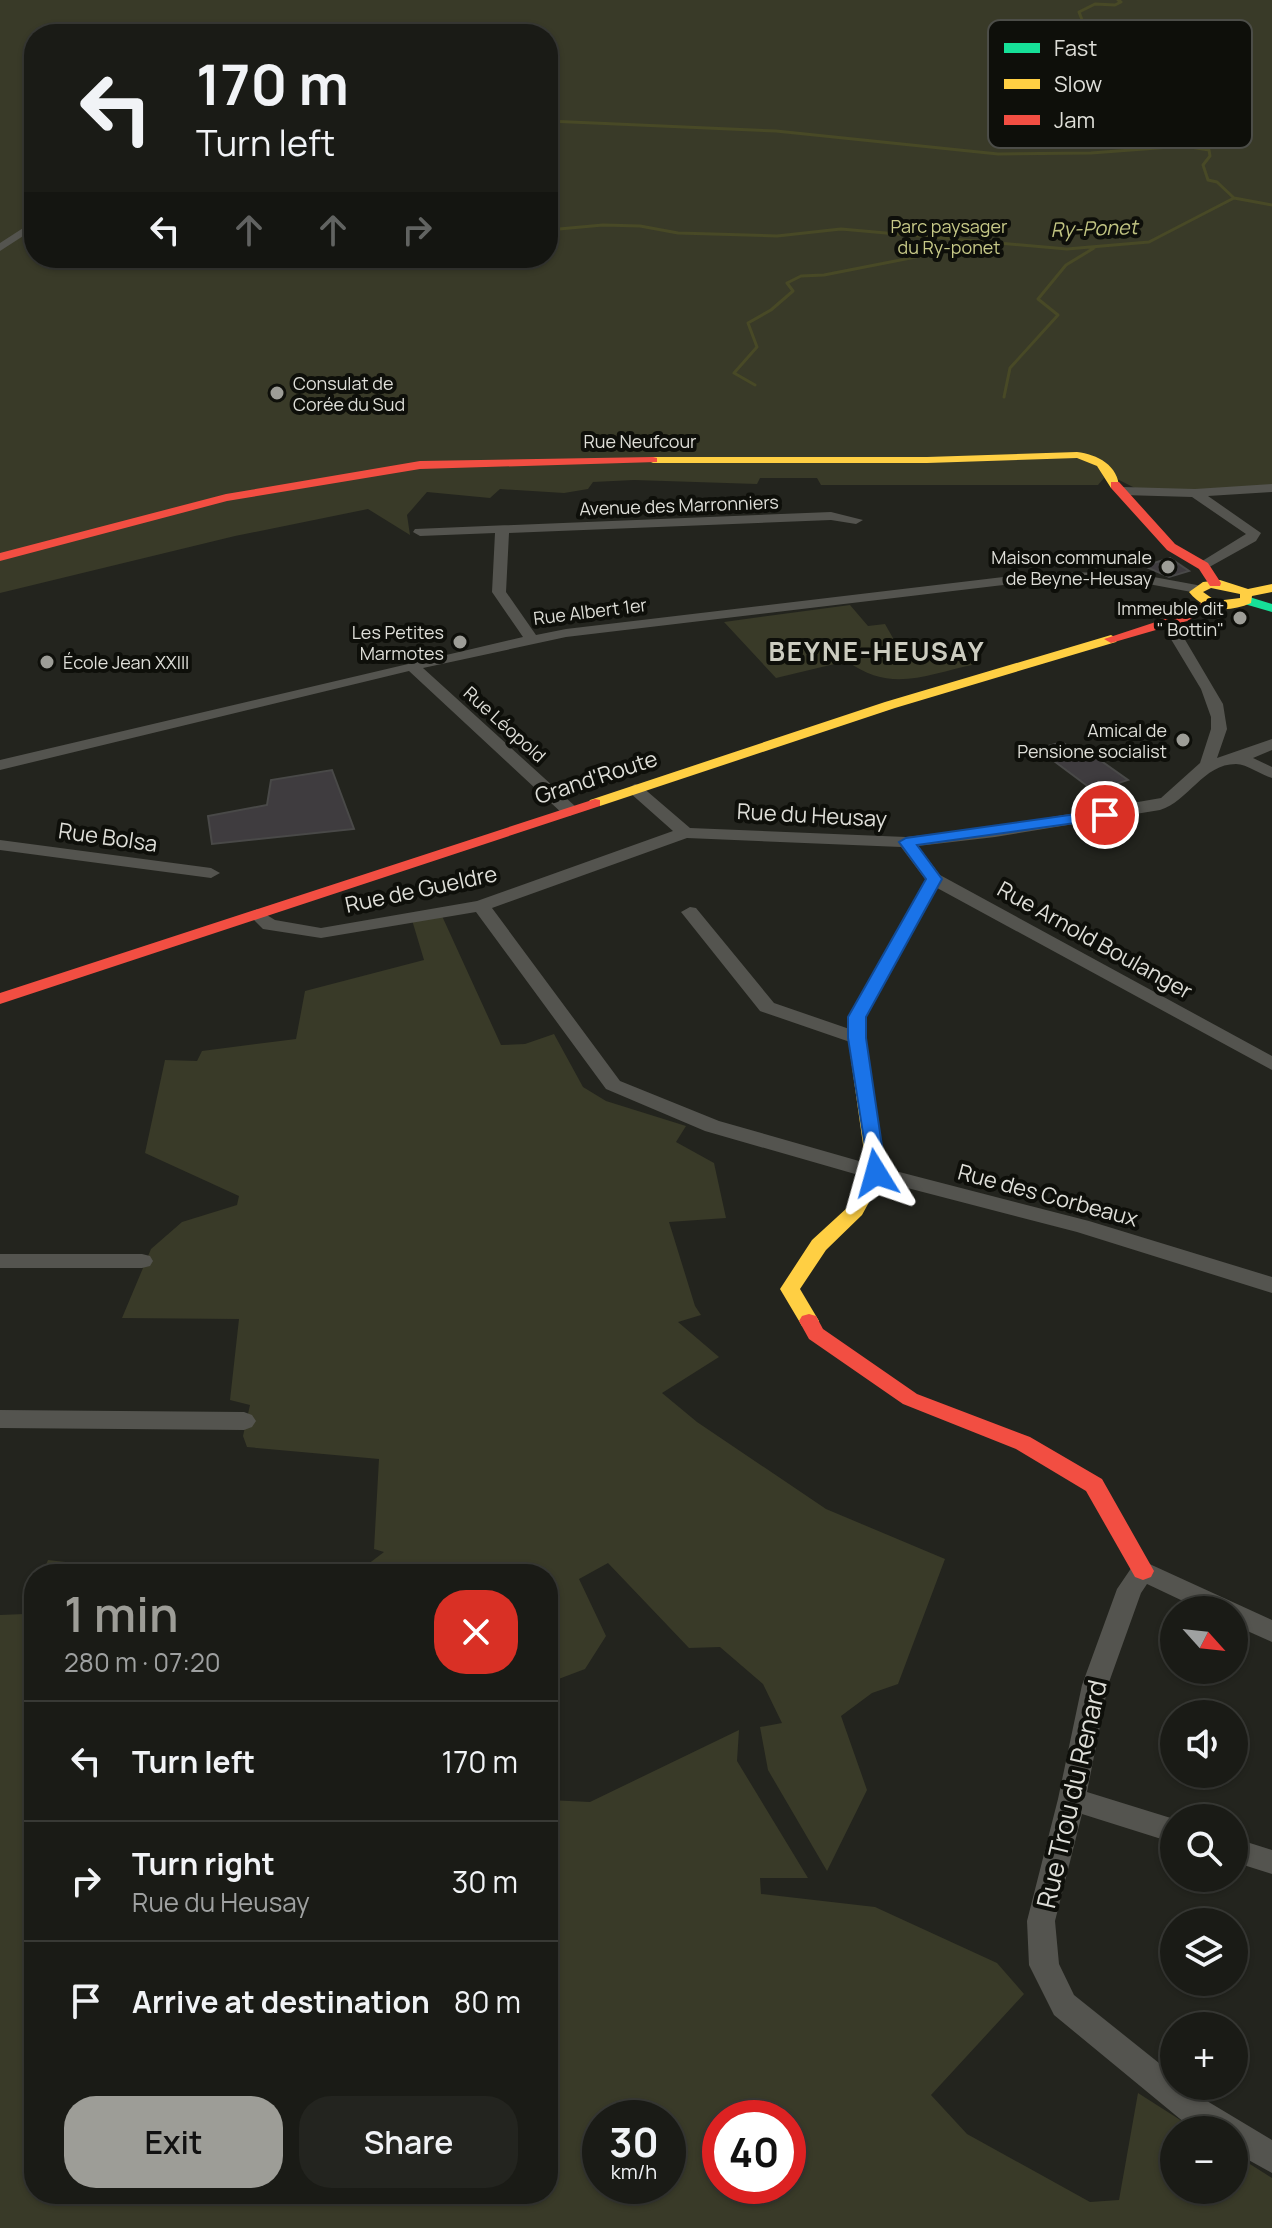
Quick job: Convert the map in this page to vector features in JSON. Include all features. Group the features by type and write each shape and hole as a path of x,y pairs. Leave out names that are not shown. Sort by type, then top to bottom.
{"street":[{"path":"0,248 24,231"},
{"name":"Rue Neufcour","path":"0,557 226,498 420,465 638,460 927,460 1077,455 1102,461 1118,487 1171,547 1204,566"},
{"path":"1118,487 1195,493 1272,488"},
{"path":"1195,493 1254,533 1251,538 1204,566 1207,592 1258,596"},
{"name":"Avenue des Marronniers","path":"420,532 831,516 856,520"},
{"path":"502,531 499,592 531,638"},
{"name":"Rue Albert 1er","path":"0,765 531,638 1033,577 1132,577 1207,592"},
{"name":"Grand'Route","path":"0,999 890,705 1188,615 1207,592"},
{"path":"1167,621 1218,706 1220,728 1210,747 1208,765 1240,758 1272,744"},
{"name":"Rue Léopold","path":"413,667 570,811"},
{"path":"1240,758 1272,773"},
{"name":"Rue du Heusay","path":"685,833 729,832 906,842 995,832 1167,802 1208,765"},
{"path":"635,789 685,833"},
{"name":"Rue de Gueldre","path":"257,914 269,925 321,933 481,906 685,833"},
{"name":"Rue Arnold Boulanger","path":"906,842 934,879 1272,1062"},
{"name":"Rue Bolsa","path":"0,845 211,873"},
{"path":"934,879 857,1017 857,1038 876,1173 855,1211 819,1245 790,1289 816,1334 910,1399 1023,1443 1094,1485 1143,1571 1196,1596"},
{"name":"Rue des Corbeaux","path":"481,906 613,1085 712,1126 876,1173 1082,1226 1272,1285"},
{"path":"690,912 767,1007 857,1038"},
{"path":"0,1261 142,1261"},
{"path":"0,1419 244,1421"},
{"name":"Rue Trou du Renard","path":"1143,1571 1130,1589 1095,1685 1072,1799 1041,1921 1044,1965 1064,2005 1203,2116"},
{"path":"1248,1621 1272,1632"},
{"path":"1072,1799 1160,1827"},
{"path":"1248,1854 1272,1862"},
{"path":"1248,2143 1272,2158"}],"green space":[{"name":"Parc paysager du Ry-ponet","path":"0,0 1272,0 1272,485 1199,490 1135,488 1101,471 1104,478 1098,485 821,485 817,478 760,478 757,484 634,480 593,482 588,489 564,493 500,489 490,498 427,492 407,515 410,535 368,509 235,536 0,593"},
{"path":"850,605 868,626 885,624 902,654 954,652 977,664 910,679 894,679 863,671 847,661 776,678 724,622"},
{"path":"442,916 501,1045 525,1044 554,1034 583,1087 606,1101 686,1126 676,1142 714,1163 726,1218 669,1222 695,1306 701,1315 678,1322 719,1357 662,1393 697,1422 826,1509 945,1559 898,1684 872,1693 841,1716 867,1790 827,1871 768,1770 760,1727 782,1723 763,1684 720,1647 689,1648 608,1563 579,1579 606,1636 585,1669 558,1679 558,1564 368,1564 384,1552 374,1549 379,1459 247,1447 243,1436 250,1405 230,1400 239,1319 122,1318 151,1249 182,1222 237,1205 239,1196 145,1153 165,1060 197,1061 202,1051 296,1039 305,991 424,960 412,920"},
{"path":"48,1560 83,1564 46,1564"},
{"path":"24,1614 24,2204 558,2204 558,1800 590,1802 739,1730 737,1761 808,1878 760,1878 761,1894 875,1907 997,1963 1024,1994 931,2095 967,2134 1090,2202 1119,2200 1138,2093 1174,2116 1160,2116 1160,2204 1248,2204 1248,2163 1272,2178 1272,2228 0,2228 0,1615"}],"building":[{"name":"Maison communale de Beyne-Heusay","path":"1170,558 1189,571 1169,577 1144,566"},
{"path":"1062,742 1081,755 1090,753 1128,780 1094,791 1038,749"},
{"path":"332,770 354,829 212,844 208,816 267,805 271,780"}],"waterway":[{"name":"Ry-Ponet","path":"1082,20 1079,12 1095,4 1115,5 1121,2 1118,0"},
{"path":"558,121 776,131 998,154 1091,153 1157,148"},
{"name":"Ry-Ponet","path":"1196,148 1209,150 1210,156 1203,165 1208,180 1217,182 1234,198"},
{"name":"Ry-Ponet","path":"558,229 640,226 678,233 777,236 841,229 1067,249 1149,242 1234,198"},
{"path":"1234,198 1272,205"},
{"path":"755,385 734,373 757,347 748,323 771,310 793,291 787,283 801,276 824,275 987,243"},
{"path":"1004,397 1010,368 1058,315 1038,299 1066,265 1094,248"}],"traffic: fast":[{"path":"1246,600 1272,608"}],"traffic: slow":[{"path":"653,460 927,460 1077,455 1101,463 1115,485"},
{"path":"1246,593 1246,600 1219,606 1206,602 1195,592 1214,583 1248,592 1272,588"},
{"path":"595,803 890,705 1111,639"},
{"path":"809,1321 790,1289 819,1245 855,1211 876,1173 857,1038 857,1017 934,879"}],"traffic: jam":[{"path":"0,557 226,498 420,465 653,460"},
{"path":"1115,485 1171,547 1204,566 1215,583"},
{"path":"1111,639 1182,618 1208,604"},
{"path":"0,999 595,803"},
{"path":"809,1321 816,1334 910,1399 1023,1443 1094,1485 1143,1571"}],"place":[{"name":"Consulat de Corée du Sud","path":"277,393"},
{"name":"Maison communale de Beyne-Heusay","path":"1168,567"},
{"name":"Immeuble dit \" Bottin\"","path":"1240,618"},
{"name":"Les Petites Marmotes","path":"460,642"},
{"name":"École Jean XXIII","path":"47,662"},
{"name":"Amical de Pensione socialist","path":"1183,740"}],"district":[{"name":"BEYNE-HEUSAY","path":"877,651"}],"route":[{"path":"876,1173 857,1038 857,1017 934,879 906,842 1105,815"}]}
